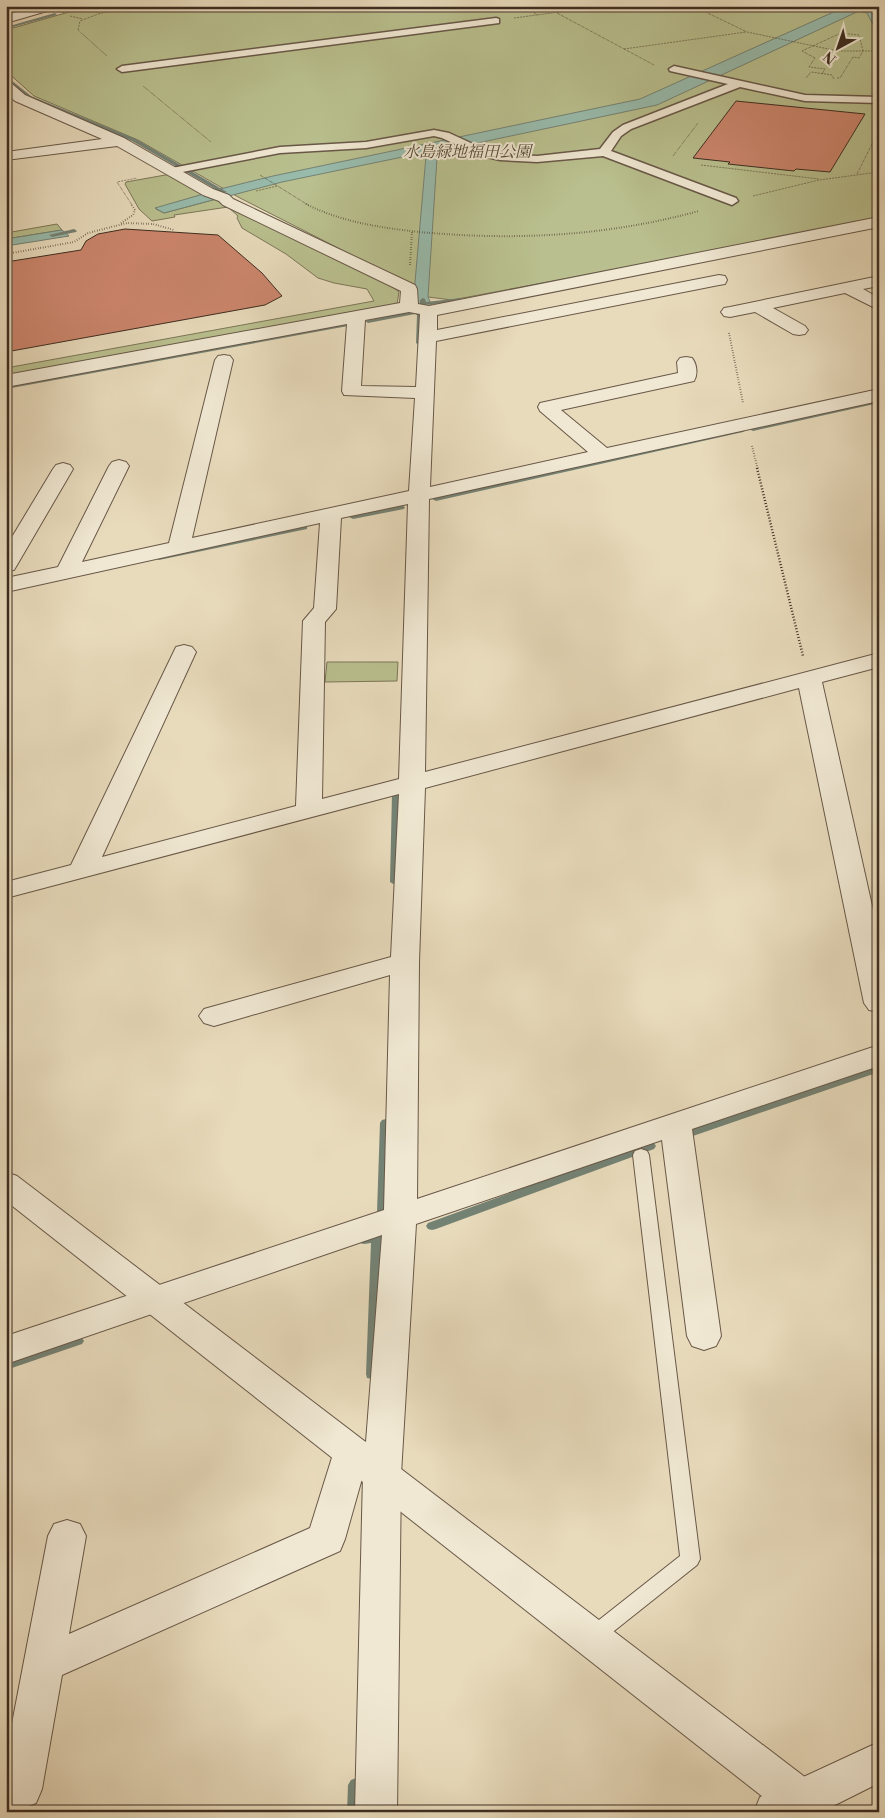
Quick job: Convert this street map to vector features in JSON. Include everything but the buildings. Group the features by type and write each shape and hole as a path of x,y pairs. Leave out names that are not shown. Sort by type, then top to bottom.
{"street":[{"path":"6,19 50,6"},
{"path":"122,69 496,21"},
{"path":"674,69 805,98 879,100"},
{"path":"604,152 617,134 627,127 740,83"},
{"path":"6,86 20,98 179,169 208,192 224,198 228,202 409,289 422,318 425,392 405,962 400,1216 382,1474 376,1812"},
{"path":"179,169 280,150 366,145 434,133 445,135 482,153 510,158 553,158 604,152 732,202"},
{"path":"6,156 119,141"},
{"path":"422,318 879,222"},
{"path":"6,381 356,317 422,318 719,280"},
{"path":"730,312 879,281"},
{"path":"847,287 879,305"},
{"path":"757,306 799,330"},
{"path":"356,317 352,391 425,392"},
{"path":"180,547 224,360"},
{"path":"604,456 547,407 687,377 686,362"},
{"path":"6,585 879,395"},
{"path":"66,572 119,466"},
{"path":"6,565 63,469"},
{"path":"310,810 314,621 325,609 331,514"},
{"path":"82,870 184,652"},
{"path":"6,890 879,660"},
{"path":"809,678 879,1003"},
{"path":"214,1016 405,962"},
{"path":"6,1350 879,1055"},
{"path":"676,1123 704,1336"},
{"path":"6,1184 592,1637 797,1808 879,1762"},
{"path":"44,1664 326,1539 352,1451"},
{"path":"22,1788 67,1536"}],"lane":[{"path":"592,1637 690,1559 641,1155"}],"path":[{"path":"521,6 539,15"},
{"path":"496,21 604,6"},
{"path":"693,6 747,32 838,51 879,51"},
{"path":"557,13 653,65 674,69"},
{"path":"624,49 747,32"},
{"path":"834,79 832,75 822,74 825,69 809,67 816,58 802,51 841,33 859,35 863,51 860,58 853,57 840,78"},
{"path":"802,74 811,72"},
{"path":"670,161 698,123"},
{"path":"856,174 879,130"},
{"path":"699,164 825,179"},
{"path":"117,225 133,216 135,210 117,182 179,169"},
{"path":"263,177 312,207 328,214 380,227 470,236 559,236 590,234 667,220 776,190 825,179 879,172"},
{"path":"6,254 74,242 88,233 117,225 153,224 174,230"},
{"path":"409,289 412,231"},
{"path":"719,280 747,423 809,678"}],"green space":[{"name":"水島緑地福田公園","path":"90,6 879,6 879,220 452,300 428,297 395,277 240,198 138,140 34,96 6,71 6,30"},
{"path":"171,174 207,193 156,209 164,213 220,198 392,286 399,292 397,304 6,377 6,368 374,301 367,289 318,278 286,254 242,228 237,218 238,216 228,207 174,215 175,217 152,221 139,209 125,184 126,182"},
{"path":"57,224 62,230 6,239 6,233"},
{"path":"327,662 398,662 397,681 325,682"}],"shaded area":[{"path":"847,6 875,6 879,14 879,36 867,13 859,11 657,105 437,153 428,297 433,308 413,305 426,156 412,155 282,182 229,196 212,191 273,176 640,99"},
{"path":"207,193 220,198 164,213 155,208"},
{"path":"62,230 69,236 6,246 6,239"}],"waterway":[{"path":"63,12 82,6"},
{"path":"6,28 55,14"},
{"path":"6,77 29,97 134,140 224,192"},
{"path":"52,235 74,231"},
{"path":"423,300 422,304 461,300"},
{"path":"368,321 416,312 420,314 419,343"},
{"path":"6,387 346,325"},
{"path":"753,429 879,401"},
{"path":"436,499 741,431"},
{"path":"353,517 401,507"},
{"path":"159,558 304,527"},
{"path":"395,882 397,793"},
{"path":"686,1134 875,1069"},
{"path":"383,1212 386,1123"},
{"path":"432,1226 650,1146"},
{"path":"364,1240 377,1237 372,1374"},
{"path":"6,1365 78,1341"},
{"path":"355,1812 356,1785"}]}
